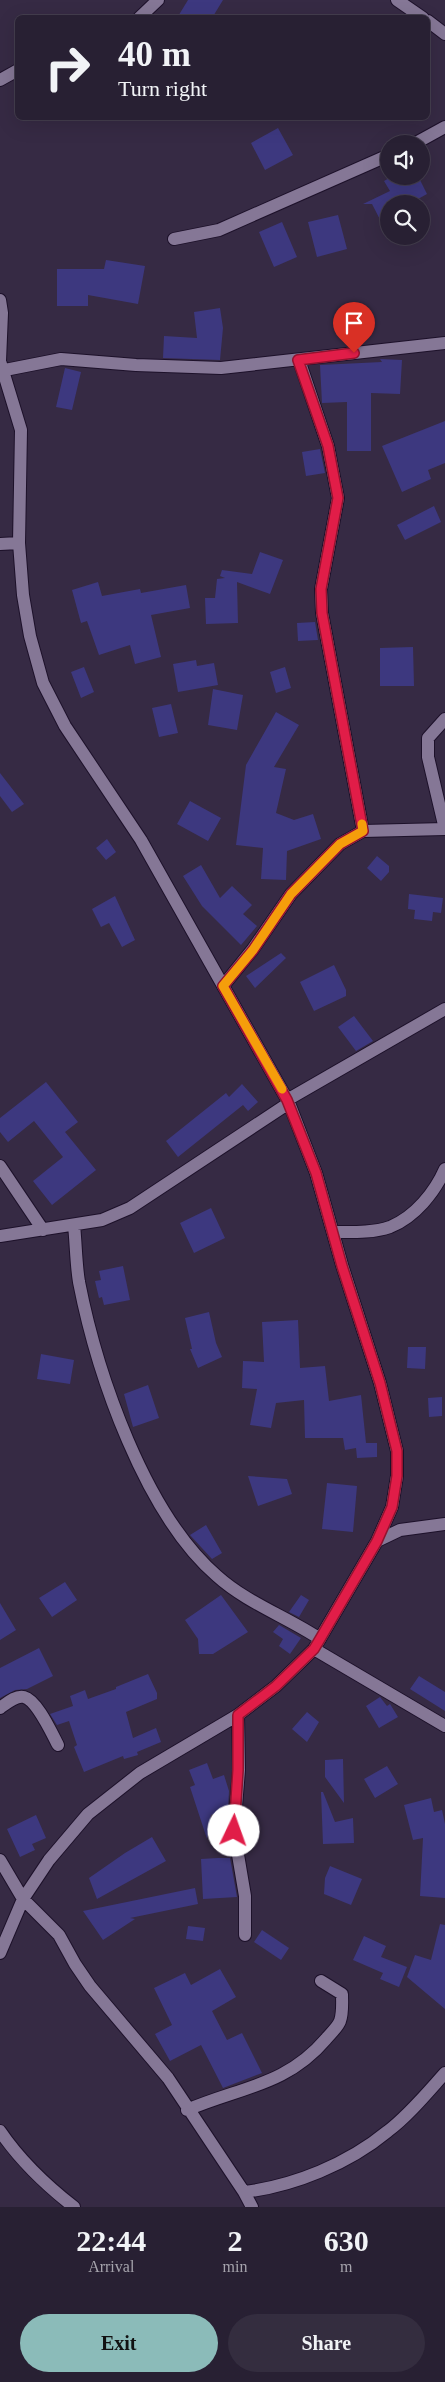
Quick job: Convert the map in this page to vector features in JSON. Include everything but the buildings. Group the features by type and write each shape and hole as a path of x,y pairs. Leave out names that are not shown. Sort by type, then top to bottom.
{"street":[{"path":"143,15 158,0"},
{"path":"401,1 419,15"},
{"path":"430,22 445,34"},
{"path":"0,80 15,72"},
{"path":"430,135 445,127"},
{"path":"174,239 219,230 380,159"},
{"path":"0,300 2,314 2,364 21,430 19,543 28,619 43,684 66,726 141,840 288,1101 316,1173 380,1383 397,1451 397,1476 392,1507 377,1541 317,1644 276,1686 238,1715 140,1773 88,1814 49,1860 23,1899 0,1953"},
{"path":"2,364 61,359 136,366 221,368 445,343"},
{"path":"298,360 328,446 338,498 321,589 322,613 363,831"},
{"path":"0,544 19,543"},
{"path":"223,986 253,950 291,894 340,844 363,831 445,829 428,757 428,738 445,719"},
{"path":"0,1236 102,1220 130,1208 288,1101 445,1009"},
{"path":"0,1166 43,1230"},
{"path":"333,1232 365,1231 390,1227 410,1215 428,1197 445,1169"},
{"path":"74,1225 79,1280 91,1332 126,1436 163,1514 188,1549 218,1578 247,1598 445,1726"},
{"path":"377,1541 400,1530 445,1524"},
{"path":"0,1708 16,1697 25,1697 33,1703 58,1745"},
{"path":"238,1715 238,1770 234,1831 245,1896 245,1935"},
{"path":"0,1860 23,1899 59,1935 74,1964 90,1986 168,2078 252,2207"},
{"path":"188,2110 218,2096 276,2079 315,2052 340,2022 342,2005 342,1994 321,1981"},
{"path":"244,2192 273,2189 338,2163 388,2132 445,2074"},
{"path":"0,2131 36,2171 74,2207"}],"slow traffic":[{"path":"282,1089 223,986 253,950 291,894 340,844 363,831 362,824"}],"route":[{"path":"234,1831 238,1794 238,1715 276,1686 314,1649 377,1541 392,1507 397,1476 397,1451 380,1383 342,1266 316,1173 287,1100 266,1059 223,986 253,950 291,894 340,844 363,831 322,613 321,589 338,498 328,446 298,360 354,353"}]}
